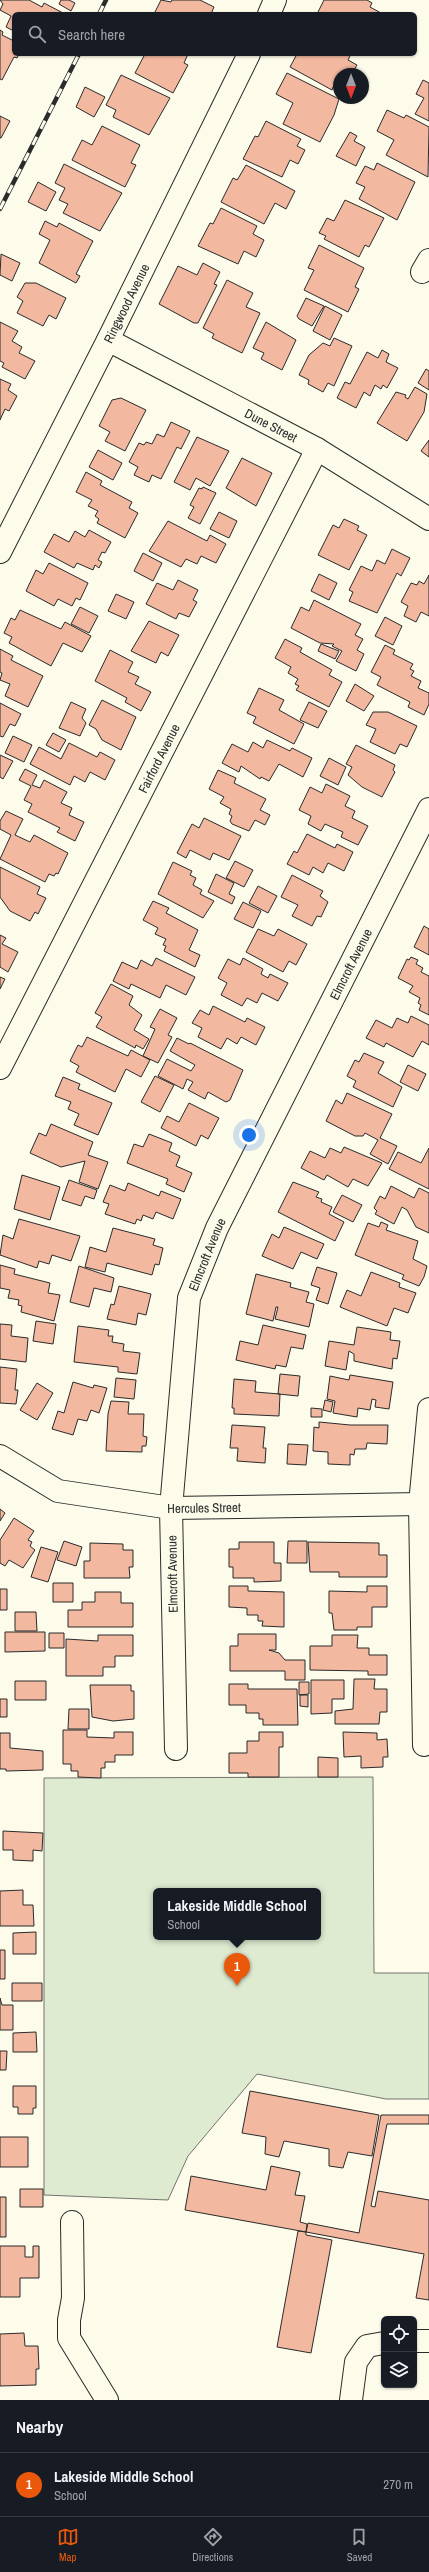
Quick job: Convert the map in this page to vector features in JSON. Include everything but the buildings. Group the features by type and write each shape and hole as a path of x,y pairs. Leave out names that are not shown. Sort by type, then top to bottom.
{"street":[{"path":"270,12 275,0"},
{"name":"Ringwood Avenue","path":"0,552 108,340 248,56"},
{"name":"Dune Street","path":"108,340 317,449 429,519"},
{"name":"Fairford Avenue","path":"0,1068 317,449"},
{"name":"Elmcroft Avenue","path":"176,1749 170,1508 189,1298 217,1228 429,809"},
{"path":"424,1745 420,1504 429,1409"},
{"name":"Hercules Street","path":"0,1456 58,1491 170,1508 420,1504"},
{"path":"72,2222 73,2298 69,2320 69,2338 107,2400"},
{"path":"417,2341 429,2341"},
{"path":"351,2400 356,2362 367,2346 381,2344"}],"green space":[{"path":"373,1777 374,1973 429,1973 429,2099 386,2099 257,2074 188,2156 168,2200 44,2195 44,1778"}],"railway":[{"path":"100,12 106,0"},
{"path":"0,209 78,56"}],"place":[{"name":"Lakeside Middle School","path":"237,1986"}]}
